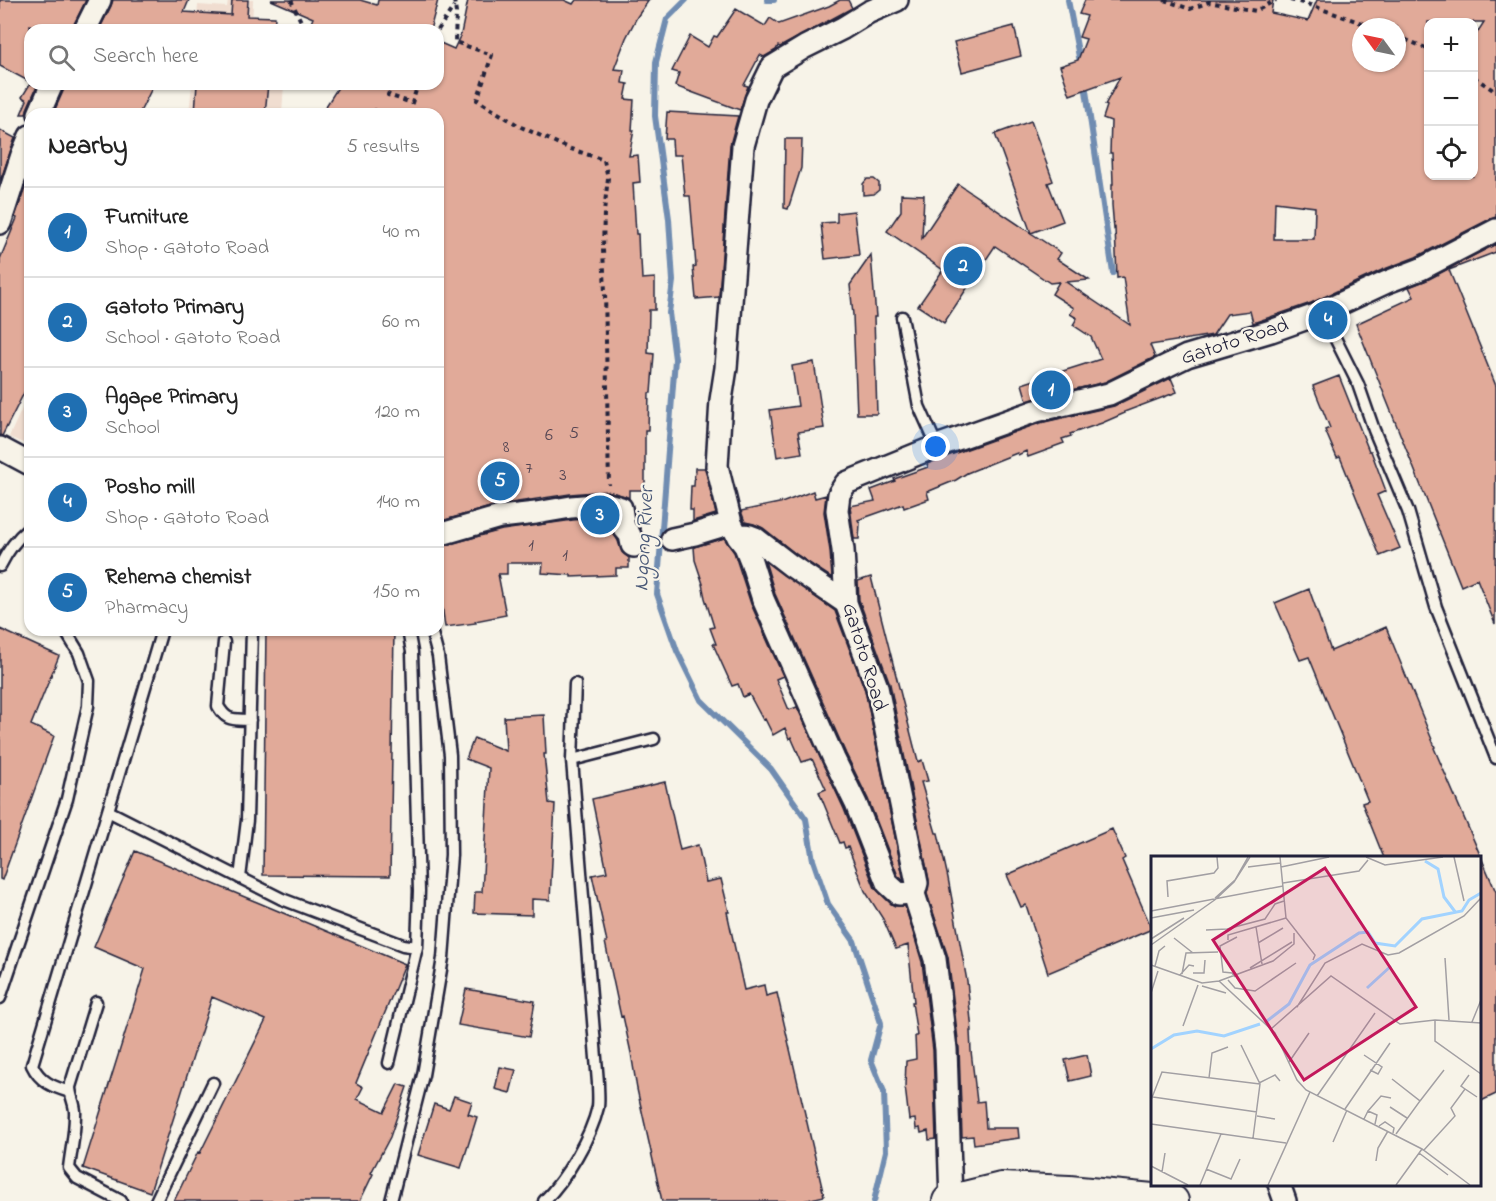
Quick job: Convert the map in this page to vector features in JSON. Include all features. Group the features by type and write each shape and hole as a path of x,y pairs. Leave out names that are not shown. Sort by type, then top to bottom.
{"main road":[{"path":"949,1201 1001,1188 1069,1191 1173,1201"}],"street":[{"path":"88,24 100,0"},
{"path":"897,0 869,12 772,67 756,100 743,146 717,466 735,530 745,546 763,599 856,804 887,883 899,894 914,894"},
{"path":"42,108 49,90"},
{"path":"0,223 24,150"},
{"name":"Gatoto Road","path":"949,1201 946,1049 935,958 914,894 917,883 877,687 846,603 843,550 837,510 841,489 846,483 937,446 1036,411 1109,394 1187,356 1316,315 1421,269 1496,230"},
{"path":"0,448 24,461"},
{"path":"444,533 500,517 608,504 621,508 624,528 630,535 634,546"},
{"path":"672,539 735,530 742,535 755,538 846,603"},
{"path":"1279,1186 1285,1201"}],"lane":[{"path":"902,317 919,406 937,446"},
{"path":"1335,338 1358,384 1374,430 1408,511 1436,608 1496,758"},
{"path":"0,566 9,549 24,532"},
{"path":"0,998 67,799 88,706 89,681 80,652 69,636"},
{"path":"70,1092 45,1082 35,1072 32,1065 160,636"},
{"path":"240,878 248,820 252,636"},
{"path":"389,1063 417,947 419,891 412,652 409,636"},
{"path":"391,1201 423,1075 443,958 451,855 450,755 438,656 433,636"},
{"path":"224,642 218,706 229,720 250,720"},
{"path":"544,1201 571,1166 589,1132 598,1106 572,760 574,684"},
{"path":"572,760 654,738"},
{"path":"108,811 282,899 403,945 417,947"},
{"path":"96,1002 70,1087 75,1115 69,1168 77,1178 121,1201"},
{"path":"156,1201 213,1083"}],"path":[{"path":"291,0 301,24"},
{"path":"1164,0 1190,9 1209,2 1256,11 1276,0"},
{"path":"1290,0 1352,20"},
{"path":"442,24 455,2"},
{"path":"455,2 455,42 492,55 477,100 521,127 568,148 604,160 608,178 603,250 610,498 608,504"},
{"path":"1406,40 1424,47"},
{"path":"1478,80 1496,92"},
{"path":"390,90 388,96 412,103 416,90"}],"shaded area":[{"path":"228,0 253,0 252,24 196,24 198,5 227,7"},
{"path":"191,90 284,90 282,108 190,108"},
{"path":"24,404 24,443 9,437"}],"building":[{"path":"0,0 86,0 74,24 24,24 24,79 0,66"},
{"path":"113,0 189,0 184,12 231,15 232,0 248,0 247,16 275,17 274,24 102,24"},
{"path":"271,0 360,0 377,5 378,0 438,0 432,24 310,24 313,18"},
{"path":"468,0 564,0 573,4 576,0 649,0 626,38 614,69 624,70 622,83 628,84 625,99 634,100 632,130 634,130 629,156 638,155 640,182 633,183 639,260 641,260 642,279 655,278 655,310 649,310 648,353 654,354 651,393 649,393 648,430 645,430 645,490 629,490 629,498 607,491 570,494 497,505 444,520 444,108 325,108 336,90 444,90 444,45 454,49 461,34"},
{"path":"840,0 848,0 852,8 780,47 778,46 776,50 764,57 760,55 744,85 748,86 740,110 675,86 679,73 672,71 690,36 708,47 736,9 765,26 770,18 779,24"},
{"path":"1085,0 1273,0 1271,13 1308,21 1317,0 1496,0 1496,217 1416,257 1311,303 1253,323 1250,311 1227,314 1213,335 1150,345 1155,357 1105,382 1027,401 1022,384 1101,359 1091,337 1073,325 1077,318 1070,314 1074,308 1052,294 1059,282 1050,283 995,246 944,323 918,306 943,270 887,231 901,211 901,194 924,195 922,238 958,184 1061,253 1057,259 1089,280 1066,282 1130,325 1123,277 1117,278 1112,205 1112,153 1110,153 1111,121 1103,118 1107,106 1105,105 1120,77 1070,95 1060,66 1078,60 1086,39 1079,37 1087,16 1079,14","holes":["1275,202 1315,207 1314,239 1274,239"]},
{"path":"1014,26 1021,56 962,72 954,42"},
{"path":"26,90 35,90 27,108 24,108 24,114 21,114 27,100 22,97"},
{"path":"64,90 151,90 142,108 56,108"},
{"path":"197,90 267,90 266,108 195,108"},
{"path":"667,112 738,116 730,145 719,297 696,299 693,267 696,266 690,196 685,196 681,155 673,155 672,139 665,139"},
{"path":"1031,121 1053,181 1048,183 1063,221 1031,233 995,134"},
{"path":"0,130 15,138 0,182"},
{"path":"785,139 802,139 801,168 788,209 784,208"},
{"path":"867,179 874,179 879,183 879,190 874,194 863,195 863,184"},
{"path":"24,191 24,393 2,436 0,435 0,259 17,218 15,217"},
{"path":"854,211 859,255 825,259 821,223 837,222 837,213"},
{"path":"1496,244 1496,252 1449,270 1496,386 1495,624 1477,579 1461,586 1356,324 1414,297 1409,287"},
{"path":"871,255 876,317 874,317 877,414 857,414 850,285"},
{"path":"814,362 824,428 798,432 802,453 777,457 770,410 798,406 792,366"},
{"path":"1339,376 1386,491 1377,495 1400,548 1380,556 1340,457 1337,458 1325,430 1330,428 1313,386"},
{"path":"1171,378 1177,392 1070,434 1071,436 1062,439 1064,443 1053,448 1028,457 1026,451 1018,455 1017,453 967,473 927,492 929,499 904,508 903,504 858,520 859,539 854,539 850,506 875,501 871,490 928,467 927,464 942,458 1040,423 1114,406"},
{"path":"695,468 705,468 716,514 693,521 693,510 690,510 691,486 694,486"},
{"path":"813,491 815,498 826,495 824,512 832,578 797,555 763,528 745,522 741,511 784,502"},
{"path":"610,518 612,530 622,552 629,558 629,568 616,568 616,575 571,577 571,575 542,573 543,563 507,563 507,574 498,574 506,615 475,621 476,623 445,627 444,545 502,530 573,520"},
{"path":"724,538 734,552 751,604 783,676 776,679 789,710 797,707 844,809 875,888 891,904 905,906 922,962 933,1050 936,1139 929,1140 928,1131 921,1133 920,1128 916,1129 915,1119 909,1120 905,1086 906,1061 916,1059 915,1036 917,1036 908,945 896,949 883,919 865,891 848,847 845,848 843,842 840,843 819,792 826,789 812,759 802,762 785,728 773,735 749,694 743,697 738,684 732,686 713,644 716,644 710,628 714,627 695,560 694,547"},
{"path":"765,561 835,611 865,690 904,881 898,876 868,799 775,594"},
{"path":"871,577 918,762 922,760 928,781 921,782 936,833 938,833 948,878 967,981 977,1102 984,1101 986,1128 1018,1128 1019,1138 974,1144 973,1136 962,1137 959,1048 948,957 927,894 929,880 890,684 859,600 858,581"},
{"path":"1309,589 1331,651 1386,627 1480,856 1383,856 1362,803 1368,801 1309,657 1300,660 1275,603"},
{"path":"0,629 59,656 31,725 54,736 2,880 0,879"},
{"path":"266,636 394,636 390,876 263,875"},
{"path":"544,715 546,754 544,754 549,803 555,804 550,900 532,899 532,915 474,913 475,892 482,892 489,768 466,759 474,738 506,751 504,717"},
{"path":"665,782 680,850 698,845 706,882 721,879 744,990 764,985 766,996 777,993 824,1196 803,1201 662,1201 592,875 607,872 592,799"},
{"path":"1112,829 1125,858 1122,860 1151,929 1048,973 1026,905 1021,907 1007,875"},
{"path":"135,851 405,964 356,1083 363,1087 357,1099 384,1112 398,1084 407,1087 390,1137 371,1173 373,1174 360,1201 174,1201 266,1020 212,997 150,1192 83,1168 145,969 94,947"},
{"path":"1481,857 1496,892 1496,1094 1481,1101"},
{"path":"466,989 535,1001 529,1037 458,1025"},
{"path":"1087,1055 1091,1076 1070,1081 1065,1060"},
{"path":"500,1067 516,1070 510,1093 495,1089"},
{"path":"454,1096 472,1102 468,1114 477,1117 461,1168 418,1155 434,1104 449,1109"}],"waterway":[{"name":"Ngong River","path":"686,0 667,19 656,62 655,116 669,219 673,281 669,313 675,359 657,594 677,651 701,700 771,769 806,819 813,860 828,904 854,941 881,1023 871,1060 884,1092 886,1151 874,1201"},
{"name":"Ngong River","path":"767,0 774,0"},
{"path":"1068,0 1080,62"},
{"path":"1085,84 1113,273"}],"place":[{"name":"Gatoto Primary","path":"963,266"},
{"name":"Posho mill","path":"1328,320"},
{"name":"Furniture","path":"1051,390"},
{"name":"Rehema chemist","path":"500,481"},
{"name":"Agape Primary","path":"600,515"}]}
